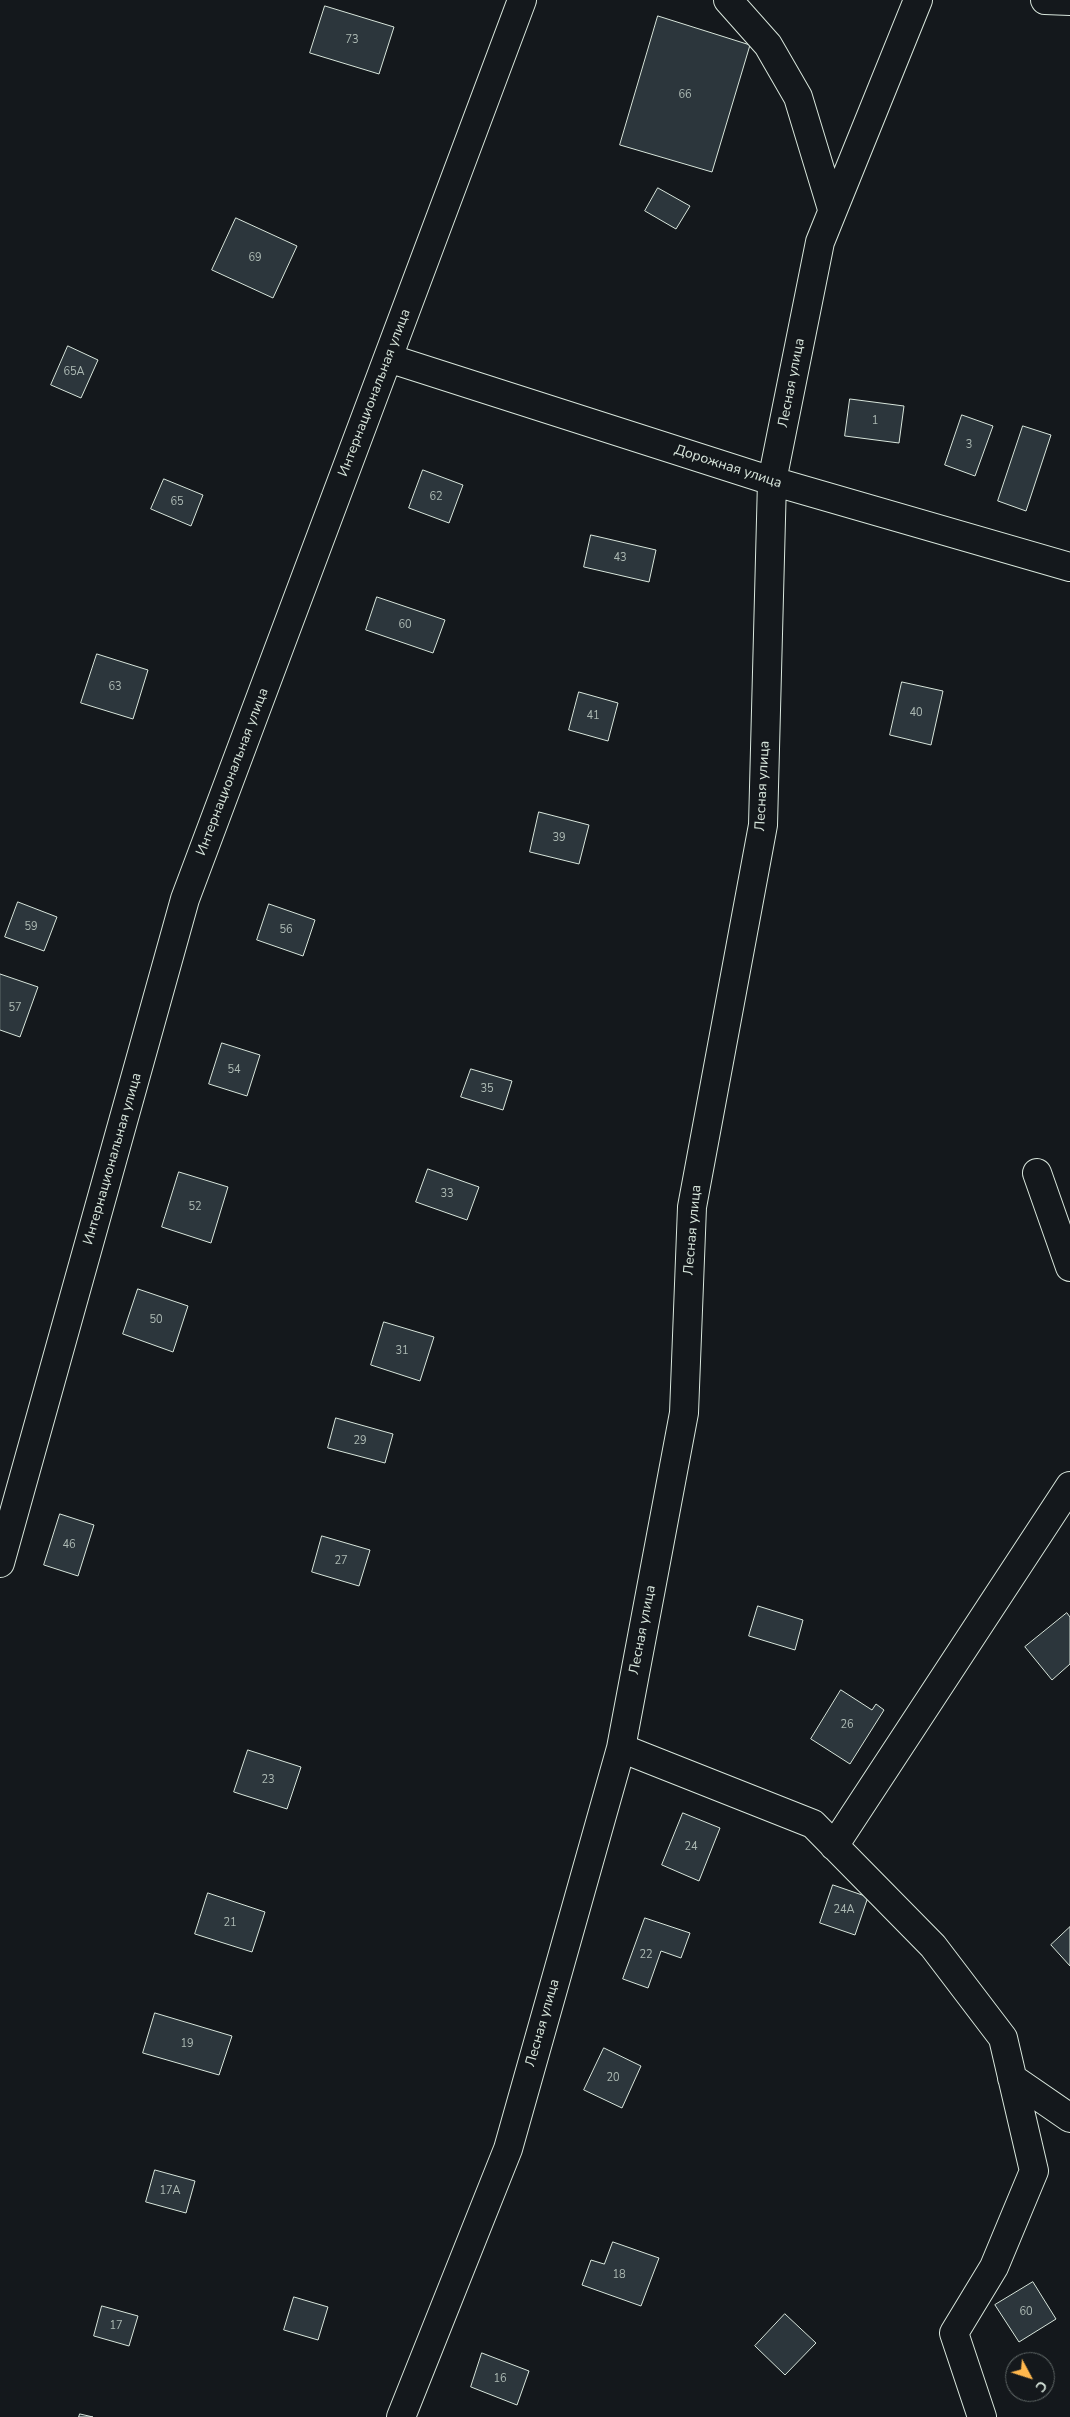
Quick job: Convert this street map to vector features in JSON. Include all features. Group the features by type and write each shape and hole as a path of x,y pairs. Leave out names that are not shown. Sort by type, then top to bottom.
{"street":[{"name":"Интернациональная улица","path":"0,1563 185,899 522,0"},
{"path":"728,0 768,45 798,97 832,209"},
{"name":"Лесная улица","path":"401,2417 508,2148 621,1748 684,1413 692,1207 763,825 772,482 820,242 918,0"},
{"path":"1045,0 1070,1"},
{"name":"Дорожная улица","path":"388,358 772,482 1070,567"},
{"path":"1037,1173 1070,1267"},
{"path":"834,1846 1068,1493"},
{"path":"621,1748 813,1824 939,1954 1003,2038 1034,2172 994,2266 954,2333 982,2417"},
{"path":"1012,2078 1070,2118"}],"building":[{"path":"325,6 394,27 379,74 310,53"},
{"path":"658,16 750,45 712,172 620,145"},
{"path":"658,188 690,206 676,229 645,211"},
{"path":"236,218 297,246 273,298 212,270"},
{"path":"68,346 98,360 81,398 51,385"},
{"path":"850,399 904,406 899,443 845,436"},
{"path":"962,415 993,426 975,476 945,465"},
{"path":"1023,426 1051,435 1026,511 998,501"},
{"path":"423,470 463,485 449,523 409,508"},
{"path":"164,479 203,495 191,526 151,509"},
{"path":"591,535 656,550 649,582 584,567"},
{"path":"377,597 445,620 433,653 366,630"},
{"path":"97,654 148,670 133,719 81,703"},
{"path":"902,682 943,691 931,745 890,735"},
{"path":"579,692 618,703 608,741 569,730"},
{"path":"539,812 589,825 579,864 530,852"},
{"path":"18,902 57,917 44,951 5,937"},
{"path":"269,904 315,920 303,956 257,940"},
{"path":"0,974 38,987 20,1037 0,1030"},
{"path":"222,1043 260,1055 247,1096 209,1084"},
{"path":"471,1069 512,1081 503,1110 461,1097"},
{"path":"428,1169 479,1187 467,1220 416,1202"},
{"path":"179,1172 228,1187 211,1243 162,1227"},
{"path":"138,1289 188,1306 173,1352 123,1334"},
{"path":"384,1322 434,1337 420,1381 371,1365"},
{"path":"336,1418 393,1434 385,1463 328,1448"},
{"path":"60,1514 94,1525 78,1576 44,1565"},
{"path":"322,1536 370,1550 359,1586 312,1572"},
{"path":"758,1606 803,1620 795,1650 749,1636"},
{"path":"1067,1613 1070,1617 1070,1664 1052,1680 1025,1647"},
{"path":"841,1690 872,1710 876,1704 884,1710 850,1764 811,1739"},
{"path":"248,1750 301,1767 287,1809 234,1792"},
{"path":"683,1813 720,1828 699,1881 662,1865"},
{"path":"833,1885 868,1897 855,1935 820,1923"},
{"path":"208,1893 265,1912 252,1952 195,1934"},
{"path":"645,1918 690,1933 681,1958 661,1951 648,1988 623,1979"},
{"path":"1070,1927 1070,1966 1051,1945"},
{"path":"155,2013 232,2036 219,2075 143,2053"},
{"path":"604,2048 641,2066 622,2108 584,2090"},
{"path":"155,2170 195,2181 186,2213 146,2202"},
{"path":"613,2242 659,2258 641,2306 582,2285 591,2260 604,2264"},
{"path":"1033,2282 1056,2319 1019,2342 995,2305"},
{"path":"294,2297 328,2307 318,2340 284,2330"},
{"path":"102,2306 138,2316 129,2346 94,2336"},
{"path":"785,2314 816,2343 785,2375 755,2346"},
{"path":"482,2353 529,2371 517,2405 471,2387"},
{"path":"80,2414 93,2417 79,2417"}]}
